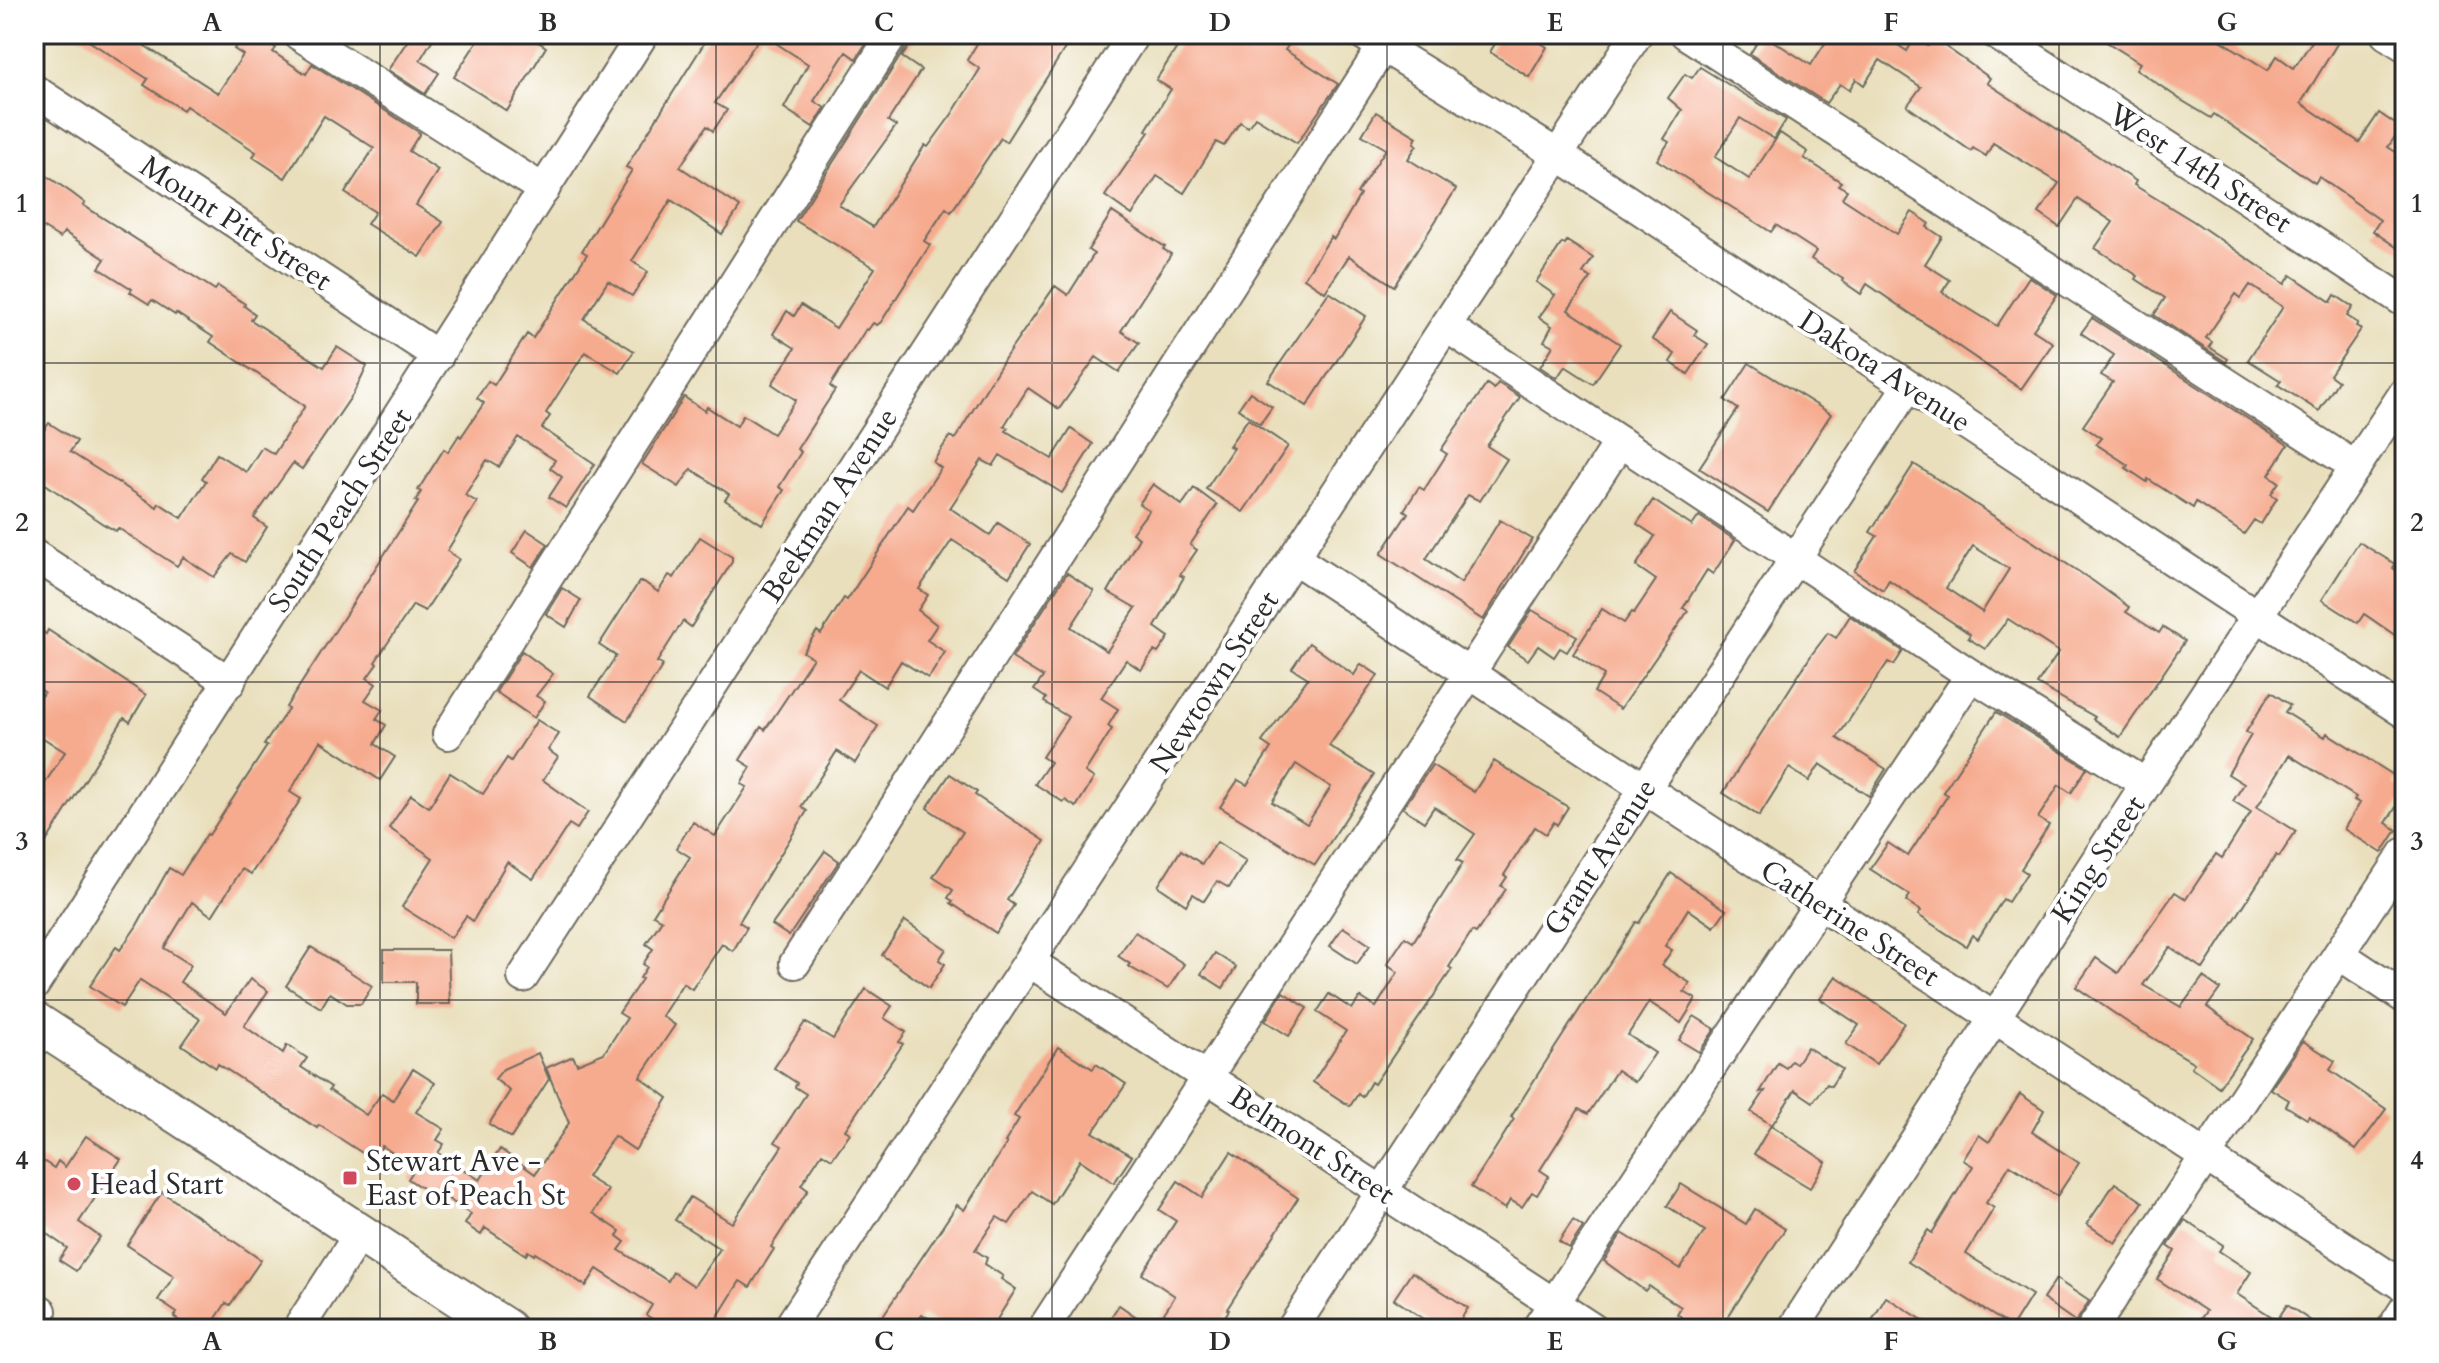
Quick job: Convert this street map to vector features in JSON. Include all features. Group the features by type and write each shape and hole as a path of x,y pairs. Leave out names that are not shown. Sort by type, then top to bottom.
{"main road":[{"path":"34,1021 507,1329"}],"street":[{"path":"298,34 544,190"},
{"name":"South Peach Street","path":"34,985 643,34"},
{"path":"448,734 893,34"},
{"name":"Beekman Avenue","path":"523,977 1134,34"},
{"name":"Newtown Street","path":"788,1329 1637,34"},
{"path":"1686,34 2356,467"},
{"name":"West 14th Street","path":"1996,34 2405,302"},
{"path":"2386,34 2405,46"},
{"path":"795,963 1378,39"},
{"name":"Dakota Avenue","path":"1378,39 2405,713"},
{"name":"Mount Pitt Street","path":"34,90 438,356"},
{"path":"1447,327 1971,675 2146,784"},
{"name":"Grant Avenue","path":"1292,1329 1908,386"},
{"name":"King Street","path":"1793,1329 2146,784 2405,392"},
{"path":"1043,1329 1620,442"},
{"path":"34,555 230,682"},
{"name":"Catherine Street","path":"1295,559 2405,1287"},
{"path":"1537,1329 1971,675"},
{"path":"2092,1329 2405,853"},
{"path":"2339,954 2405,998"},
{"name":"Belmont Street","path":"1030,962 1593,1329"},
{"path":"298,1329 360,1233"},
{"path":"2392,1329 2405,1309"}],"building":[{"path":"78,34 152,34 145,46 218,93 243,55 234,49 244,34 254,34 276,48 273,52 306,74 312,64 420,133 409,151 438,170 416,205 443,222 420,257 367,224 375,212 345,193 374,148 324,116 285,178 253,157 256,152 186,106 183,110 144,85 148,79"},
{"path":"412,34 436,34 420,60 439,73 425,94 388,70"},
{"path":"482,34 526,34 546,47 507,111 454,77"},
{"path":"710,34 762,34 715,103 727,110 713,131 707,126 680,167 740,207 722,234 671,200 632,261 648,272 632,296 608,281 584,319 634,351 620,373 585,352 546,413 550,416 542,428 595,464 566,508 549,497 562,477 550,468 555,460 518,437 499,467 487,460 465,495 477,502 447,551 459,559 425,611 413,605 367,678 376,684 365,700 382,710 376,719 386,725 375,744 395,757 380,780 320,741 290,792 301,799 251,874 242,869 212,916 192,902 164,948 191,965 180,982 226,1013 250,979 268,991 244,1026 283,1053 287,1045 307,1058 301,1067 366,1115 382,1093 393,1100 413,1069 435,1083 416,1112 444,1129 437,1140 444,1144 438,1153 480,1180 500,1149 535,1174 569,1123 546,1068 573,1056 577,1064 604,1053 627,1018 619,1013 642,979 647,967 643,964 653,949 646,944 662,920 653,915 690,857 676,848 693,822 715,836 747,787 741,784 751,767 740,760 761,727 765,730 813,658 803,652 817,631 821,634 844,598 847,600 908,506 913,510 941,468 933,462 950,436 955,439 1007,355 1055,286 1068,295 1094,254 1088,250 1112,212 1165,247 1163,249 1171,254 1121,331 1139,343 1119,372 1096,357 1059,409 1028,388 1004,426 1008,428 1006,431 1052,459 1071,429 1093,444 1062,493 1000,455 993,466 982,460 950,508 990,535 998,523 1030,544 1009,577 952,540 919,589 928,595 918,610 937,625 927,640 945,652 932,673 928,678 901,661 885,687 859,670 839,700 878,726 855,763 837,751 801,807 807,811 739,922 747,927 733,951 722,944 692,989 683,983 662,1016 675,1025 640,1077 668,1098 650,1128 635,1150 614,1136 587,1177 608,1190 593,1213 620,1231 617,1236 625,1242 619,1250 668,1281 673,1272 694,1286 720,1249 675,1220 690,1197 732,1223 782,1146 775,1142 806,1094 795,1087 797,1083 774,1068 805,1022 833,1039 866,989 892,1006 884,1018 906,1032 899,1042 903,1044 845,1130 850,1133 832,1159 822,1153 801,1185 808,1190 771,1247 774,1249 750,1287 740,1281 710,1329 668,1329 646,1315 652,1305 597,1269 586,1286 535,1253 528,1251 526,1255 485,1228 481,1235 465,1224 471,1214 439,1193 436,1197 408,1179 415,1168 382,1146 375,1157 369,1153 367,1156 319,1125 317,1128 218,1064 216,1068 182,1045 200,1019 140,980 122,1007 90,986 116,947 120,950 136,927 169,868 181,875 209,835 267,746 264,745 288,709 286,707 418,502 415,501 421,492 418,490 444,449 448,452 484,403 477,398 488,381 494,385 527,334 533,338 587,254 582,251 632,170 626,167"},
{"path":"762,34 872,34 856,59 846,52 814,101 825,108 813,127 784,108 808,64"},
{"path":"911,34 918,34 902,57 921,70 888,121 896,126 839,205 873,227 925,145 928,147 952,114 980,69 967,60 983,34 1074,34 1006,142 1001,138 951,212 946,208 924,241 930,245 881,322 877,325 873,323 866,329 830,386 835,390 797,449 801,452 779,487 784,490 762,524 725,500 729,494 691,469 679,487 642,464 684,397 737,426 743,415 773,434 796,400 772,384 795,348 773,334 787,311 794,316 801,305 836,328 875,268 796,221 908,44"},
{"path":"1186,34 1273,34 1289,44 1285,50 1338,84 1297,143 1255,117 1248,127 1240,122 1224,146 1216,142 1184,193 1157,176 1132,215 1105,196 1149,132 1146,130 1171,89 1156,80"},
{"path":"1501,34 1527,34 1547,47 1529,77 1490,52"},
{"path":"1762,34 1811,65 1831,34 1881,34 1907,51 1915,38 1928,46 1933,38 1990,78 1987,83 2285,284 2291,275 2331,302 2335,295 2353,307 2347,316 2361,329 2330,375 2338,381 2319,411 2278,385 2281,381 2248,360 2283,307 2250,285 2241,298 2236,294 2206,338 2212,342 2209,347 2228,359 2226,362 2154,315 2165,298 2095,248 2113,222 2078,199 2059,227 2039,213 2059,183 1993,143 1986,156 1973,148 1971,151 1907,106 1921,87 1880,60 1864,85 1856,79 1849,90 1840,84 1826,103 1750,54"},
{"path":"2094,34 2211,34 2268,70 2277,56 2294,68 2317,34 2343,34 2301,103 2359,142 2379,113 2401,128 2388,147 2405,158 2405,253 2373,231 2380,220 2319,177 2315,183 2214,114 2211,118 2181,100 2136,69 2140,63"},
{"path":"1700,67 1786,120 1774,139 1740,118 1715,157 1749,179 1780,133 1808,152 1804,158 1841,182 1838,185 1847,190 1842,198 1897,234 1912,212 1929,223 1927,227 1942,237 1925,264 1950,280 1942,292 1997,326 2029,277 2057,295 2033,330 2053,343 2021,389 1867,284 1861,294 1811,259 1816,251 1776,225 1771,232 1657,160 1669,142 1664,139 1682,110 1668,98 1685,74 1692,78"},
{"path":"1376,112 1417,137 1414,143 1417,145 1408,159 1456,189 1394,286 1349,256 1325,292 1304,278 1331,237 1334,239 1360,195 1357,193 1386,149 1362,135"},
{"path":"44,174 85,203 83,205 215,290 218,286 245,304 255,314 251,320 324,367 337,347 367,366 353,394 302,469 293,463 254,518 267,527 245,562 232,554 214,577 183,557 177,566 118,528 116,531 103,524 34,476 34,428 42,433 49,423 77,441 70,452 157,507 159,503 182,518 206,481 202,478 217,454 246,472 262,447 274,454 305,406 210,342 213,337 176,313 152,300 149,304 130,292 132,289 99,268 105,259 64,232 60,238 34,222 34,189"},
{"path":"1567,241 1593,258 1583,273 1591,278 1568,310 1620,344 1593,384 1565,366 1557,378 1540,367 1553,346 1544,341 1552,326 1539,317 1555,295 1536,282 1562,243"},
{"path":"1329,292 1366,316 1307,406 1268,381"},
{"path":"1670,312 1697,330 1694,335 1708,344 1688,374 1670,362 1675,354 1652,339"},
{"path":"2092,318 2288,445 2269,475 2279,482 2271,494 2277,498 2261,524 2254,520 2244,534 2196,502 2193,508 2148,479 2147,482 2096,444 2101,438 2083,426 2113,382 2101,375 2114,355 2081,333"},
{"path":"1749,363 1831,414 1768,512 1699,468 1738,409 1725,400"},
{"path":"1498,383 1520,397 1487,446 1507,459 1480,501 1468,495 1426,559 1461,583 1500,520 1532,539 1483,620 1381,554 1408,513 1404,510 1419,487 1424,490 1447,454 1441,450 1455,429 1487,384 1494,389"},
{"path":"1250,392 1272,407 1260,424 1238,409"},
{"path":"1248,419 1288,446 1243,512 1206,489 1233,448 1229,446"},
{"path":"1914,464 2093,581 2129,607 2126,612 2159,633 2163,627 2185,641 2120,737 2093,719 2095,717 2037,684 2059,652 2008,619 1985,649 1968,638 1970,634 1889,580 1883,590 1854,571 1877,536 1870,532","holes":["1973,546 2009,569 1982,612 1946,588"]},
{"path":"1153,484 1182,505 1194,488 1217,505 1190,545 1197,550 1180,575 1184,577 1155,627 1169,637 1141,670 1126,660 1101,698 1118,709 1108,726 1112,729 1085,772 1094,778 1076,807 1035,784 1050,762 1042,757 1068,717 1044,702 1046,698 1034,690 1043,677 1012,658 1067,573 1094,591 1071,627 1107,651 1136,608 1108,592 1139,538 1132,533 1149,510 1139,504"},
{"path":"1653,500 1692,526 1699,516 1735,540 1713,574 1707,570 1683,608 1688,611 1620,709 1594,692 1604,675 1573,654 1602,609 1624,623 1656,580 1636,566 1655,536 1637,524"},
{"path":"527,530 548,544 533,567 512,553"},
{"path":"700,537 732,557 732,562 691,627 683,621 657,662 663,665 627,721 590,696 616,656 599,645 639,582 658,592 669,575 674,578"},
{"path":"2359,542 2395,564 2393,568 2405,577 2405,642 2364,614 2358,623 2322,600"},
{"path":"562,588 581,600 566,627 546,614"},
{"path":"1532,610 1577,636 1567,652 1560,648 1554,657 1538,646 1528,660 1508,647"},
{"path":"1850,616 1903,651 1894,665 1888,662 1837,738 1886,769 1869,796 1820,764 1809,781 1789,768 1759,816 1723,793 1812,654 1828,633 1836,638"},
{"path":"34,627 46,634 48,630 146,695 130,722 124,718 34,861 34,800 65,752 34,732 34,708 44,692 34,685"},
{"path":"1309,643 1354,675 1361,664 1378,675 1329,746 1374,775 1315,865 1220,807 1238,780 1247,785 1271,748 1262,742 1308,678 1292,668","holes":["1296,764 1331,787 1307,824 1272,802"]},
{"path":"522,651 553,674 536,696 545,701 534,718 496,692"},
{"path":"2271,692 2290,705 2285,712 2325,737 2327,733 2398,778 2394,784 2405,793 2386,823 2397,830 2382,853 2344,829 2360,803 2354,800 2356,797 2289,755 2257,807 2296,831 2279,857 2276,855 2203,969 2170,947 2143,985 2181,1007 2203,977 2220,989 2207,1007 2253,1039 2219,1087 2191,1067 2194,1063 2076,987 2096,958 2118,973 2175,892 2186,899 2216,854 2222,858 2251,812 2233,801 2244,784 2228,774 2251,735 2246,732"},
{"path":"1996,712 2087,768 2071,793 2059,785 2038,818 2049,825 2021,869 2027,873 2008,902 2003,899 1978,939 1972,935 1966,946 1918,915 1921,911 1906,901 1910,895 1870,869 1888,843 1908,856 1948,795 1943,792"},
{"path":"537,720 559,734 548,750 558,757 543,780 588,812 577,829 569,824 533,879 507,862 473,921 466,916 451,938 402,907 433,858 389,828 411,795 429,807 450,773 483,794 507,758 511,761"},
{"path":"1494,761 1568,807 1557,825 1554,822 1546,834 1535,827 1504,875 1507,877 1501,886 1506,889 1476,933 1472,931 1449,967 1452,969 1374,1084 1371,1082 1362,1097 1358,1094 1350,1106 1313,1082 1346,1031 1317,1012 1329,994 1352,1009 1360,997 1376,1007 1398,972 1387,964 1405,937 1413,942 1463,863 1457,860 1475,834 1434,807 1424,822 1403,808 1432,765 1474,792"},
{"path":"950,774 977,792 975,795 1045,841 1007,900 1014,905 996,933 951,903 953,901 948,898 953,890 933,877 963,832 927,808"},
{"path":"1217,842 1246,861 1229,888 1217,881 1204,901 1193,894 1186,905 1158,886 1181,850 1202,864"},
{"path":"825,851 839,861 789,936 772,925"},
{"path":"1671,873 1726,910 1714,927 1688,909 1665,946 1672,950 1662,965 1690,983 1684,992 1696,999 1681,1023 1649,1002 1628,1035 1655,1053 1635,1082 1617,1070 1588,1114 1579,1109 1540,1170 1549,1176 1537,1195 1532,1192 1522,1207 1510,1200 1505,1209 1471,1187 1538,1074"},
{"path":"905,921 946,949 939,960 945,964 929,988 882,955"},
{"path":"1343,927 1370,945 1357,964 1330,946"},
{"path":"1135,932 1184,964 1168,989 1128,966 1130,964 1118,956"},
{"path":"311,947 372,986 361,1004 347,1004 330,993 321,1008 286,986"},
{"path":"384,950 448,950 450,1004 416,1004 416,982 384,982"},
{"path":"1215,953 1236,967 1223,988 1201,974"},
{"path":"1836,976 1904,1023 1876,1064 1846,1044 1859,1025 1820,999"},
{"path":"1283,992 1307,1008 1289,1036 1265,1021"},
{"path":"1694,1016 1715,1029 1699,1052 1679,1040"},
{"path":"2303,1041 2335,1061 2330,1070 2386,1109 2356,1150 2309,1116 2307,1119 2286,1106 2289,1100 2271,1089"},
{"path":"1058,1047 1093,1069 1096,1064 1126,1084 1093,1132 1132,1156 1114,1183 1080,1160 1052,1204 1032,1191 1009,1224 997,1217 975,1250 987,1258 985,1264 1016,1289 991,1329 945,1329 922,1314 913,1329 874,1329 957,1205 964,1210 1007,1143 1019,1119 1014,1116"},
{"path":"1807,1047 1842,1069 1831,1086 1827,1084 1813,1102 1795,1090 1772,1125 1751,1112 1778,1063 1786,1068 1791,1061 1796,1064"},
{"path":"538,1053 549,1079 511,1138 489,1124 510,1091 495,1079 503,1069"},
{"path":"2020,1094 2044,1110 2032,1132 2079,1163 2057,1196 2010,1165 1986,1203 1994,1208 1966,1254 2032,1295 2012,1327 1908,1262 1928,1230 1932,1233 1973,1166 1963,1160 1979,1135 1989,1142"},
{"path":"1771,1125 1826,1162 1810,1188 1754,1154"},
{"name":"Head Start","path":"86,1136 121,1159 79,1222 100,1237 76,1271 59,1260 67,1248 34,1225 34,1155 54,1168 58,1161 65,1167"},
{"path":"1231,1152 1298,1198 1217,1329 1154,1329 1175,1296 1142,1274 1176,1221 1159,1210 1178,1181 1202,1197"},
{"path":"2115,1183 2143,1202 2115,1243 2087,1224"},
{"path":"1681,1184 1746,1224 1755,1209 1785,1229 1720,1329 1700,1329 1677,1314 1681,1307 1649,1286 1645,1291 1604,1261 1622,1233 1680,1269 1705,1231 1667,1206"},
{"path":"162,1192 261,1260 209,1329 191,1329 174,1317 177,1313 158,1300 174,1276 127,1245"},
{"path":"1573,1220 1583,1227 1569,1248 1559,1241"},
{"path":"2185,1220 2223,1245 2219,1251 2251,1272 2237,1294 2277,1320 2287,1305 2323,1329 2215,1329 2200,1320 2206,1311 2157,1279 2175,1251 2168,1246"},
{"path":"1412,1272 1468,1308 1454,1329 1439,1329 1394,1299"},
{"path":"2056,1279 2089,1301 2076,1322 2043,1299"},
{"path":"1886,1297 1937,1329 1867,1329"},
{"path":"1119,1305 1154,1329 1103,1329"}],"place":[{"name":"Stewart Ave - East of Peach St","path":"350,1178"},
{"name":"Head Start","path":"74,1184"}]}
